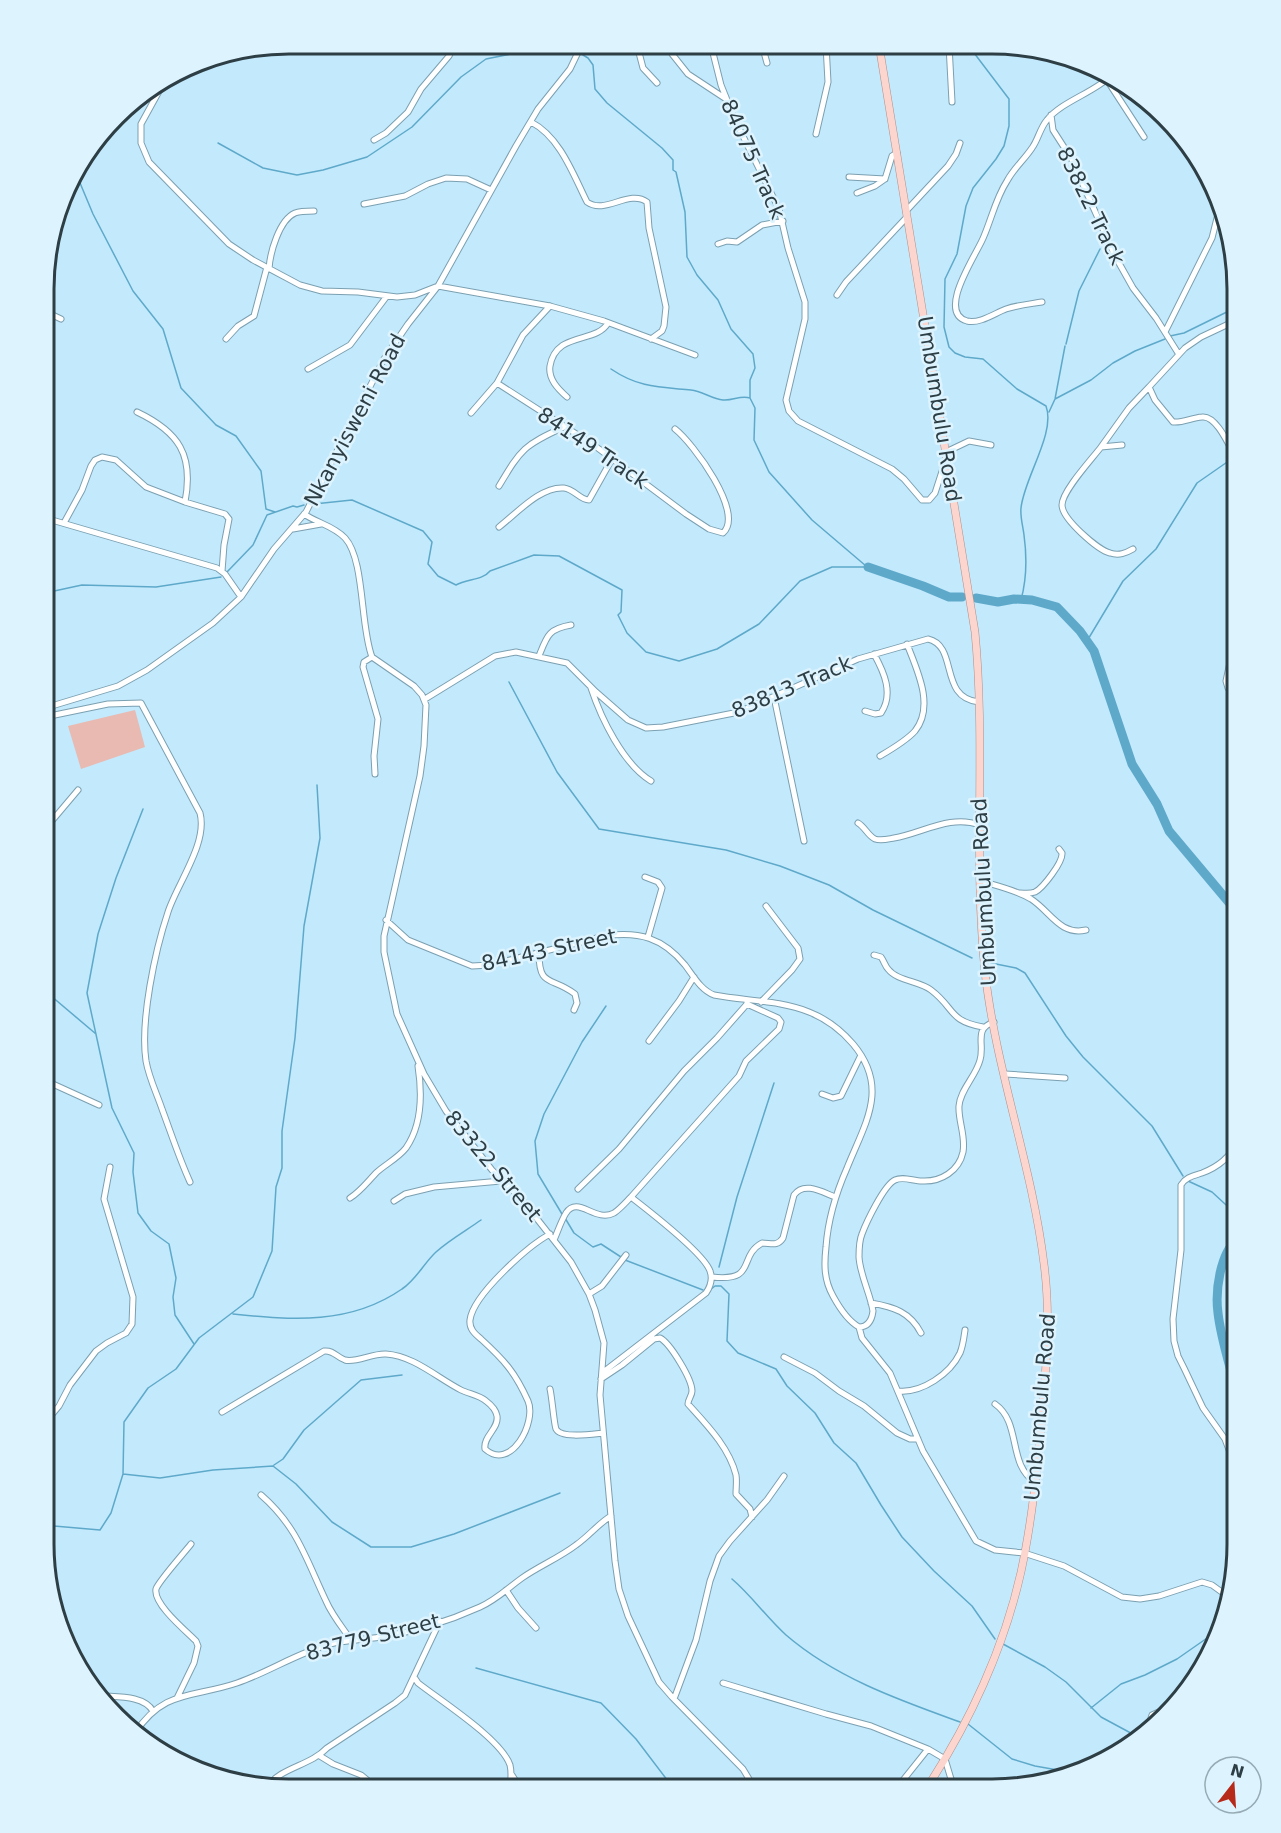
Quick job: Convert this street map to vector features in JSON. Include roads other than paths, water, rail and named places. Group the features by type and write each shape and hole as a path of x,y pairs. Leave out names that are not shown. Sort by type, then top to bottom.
{"main road":[{"name":"Umbumbulu Road","path":"880,54 971,604 977,657 981,881 986,974 994,1022 1041,1240 1048,1298 1048,1348 1035,1482 1024,1553 1005,1628 986,1679 932,1779"}],"street":[{"path":"374,140 386,133 408,112 421,90 450,54"},
{"name":"Nkanyisweni Road","path":"54,704 118,686 147,670 213,623 241,597 274,549 304,514 384,359 403,330 438,286 531,122 570,69 577,54"},
{"path":"639,54 643,68 657,83"},
{"path":"672,54 695,80 726,99"},
{"name":"84075 Track","path":"714,54 726,99 777,204 806,309 786,395 791,415 798,421 892,469 922,500 929,500 935,493 946,455"},
{"path":"764,54 767,63"},
{"path":"816,134 828,82 826,54"},
{"path":"949,54 952,102"},
{"path":"1042,302 1019,306 969,321 959,313 957,296 960,280 981,244 1003,187 1033,148 1042,127 1051,115 1103,82"},
{"path":"1115,89 1144,137"},
{"path":"156,95 141,124 141,144 152,166 224,240 242,254 268,268 314,290 407,296 438,286 550,306 608,323 695,355"},
{"name":"83822 Track","path":"1051,115 1051,126 1071,158 1115,256 1133,288 1178,353"},
{"path":"531,122 543,129 553,141 572,172 586,202 590,205 598,206 635,198 647,202 649,228 666,307 662,331 651,339"},
{"path":"837,295 948,166 960,144"},
{"path":"857,193 885,179 892,156 897,153"},
{"path":"849,177 885,179"},
{"path":"364,204 405,196 446,178 467,179 491,190"},
{"path":"226,339 238,326 255,314 272,249 288,218 297,212 314,211"},
{"path":"1165,332 1212,238 1217,219"},
{"path":"718,244 727,241 737,242 762,225 783,222"},
{"path":"308,369 350,345 387,296"},
{"path":"471,413 497,384 523,334 550,306"},
{"path":"54,316 61,319"},
{"path":"567,397 555,386 550,372 554,353 561,346 602,329 608,323"},
{"path":"1133,549 1119,554 1106,552 1071,522 1062,504 1066,494 1129,408 1178,353 1202,337 1227,325"},
{"name":"84149 Track","path":"497,384 612,459 686,514 709,529 723,533 729,523 725,503 698,454 675,429"},
{"path":"1149,387 1155,400 1173,422 1184,422 1203,417 1213,420 1227,443"},
{"path":"137,412 152,418 169,431 182,447 188,473 185,502"},
{"path":"499,486 522,450 541,437 564,427"},
{"path":"946,455 969,441 991,445"},
{"path":"1101,447 1122,445"},
{"path":"64,523 82,490 91,466 102,457 116,460 146,487 225,514 229,519 222,572"},
{"path":"499,526 538,495 548,490 567,489 588,500 612,459"},
{"path":"304,514 339,533 353,552 372,657 414,686 424,699"},
{"path":"54,520 210,566 222,572 241,597"},
{"path":"293,529 323,524"},
{"path":"540,656 551,631 571,625"},
{"name":"83813 Track","path":"424,699 495,656 510,652 567,663 628,720 646,728 672,726 739,712 832,670 874,654 928,639 938,644 944,653 958,693 978,702"},
{"path":"880,756 913,733 923,715 922,687 907,644"},
{"path":"865,711 881,713 888,697 884,672 874,654"},
{"path":"372,657 364,662 363,667 378,719 374,756 375,774"},
{"path":"590,686 611,734 638,771 651,781"},
{"path":"774,698 804,842"},
{"name":"83322 Street","path":"424,699 426,715 423,760 386,920 384,943 398,1014 416,1058 446,1111 501,1181 524,1201 555,1240 571,1262 589,1294 601,1327 604,1343 600,1395 611,1516 622,1599 656,1677 674,1700 743,1769 749,1779"},
{"path":"54,715 108,704 141,703 200,813 202,821 200,837 168,911 158,947 150,986 146,1048 150,1074 190,1182"},
{"path":"54,818 78,790"},
{"path":"858,824 874,838 880,839 914,834 948,822 968,822 980,825"},
{"path":"1019,894 1034,892 1040,888 1062,861 1059,849"},
{"path":"645,876 658,882 662,888 648,937"},
{"path":"981,881 1035,902 1068,930 1076,932 1086,930"},
{"path":"761,1002 800,959 798,948 766,906"},
{"name":"84143 Street","path":"386,920 408,940 472,966 490,965 621,934 648,937 682,962 706,992 747,1002 761,1002 808,1011 843,1033 867,1066 871,1081 870,1113 835,1197 826,1242 826,1284 838,1305 859,1327 862,1338 890,1373 918,1439 972,1536 995,1550 1024,1553 1064,1566 1122,1598 1140,1599 1159,1596 1202,1582 1212,1585 1222,1592"},
{"path":"540,953 541,974 575,994 577,998 574,1010"},
{"path":"874,955 881,957 893,973 930,989 960,1020 983,1027 994,1022"},
{"path":"649,1041 694,977"},
{"path":"555,1240 565,1215 571,1208 578,1206 596,1215 608,1215 632,1197 739,1076 746,1061 779,1029 781,1022 778,1018 747,1002 717,1038 684,1071 619,1149 578,1189"},
{"path":"859,1327 868,1324 872,1318 871,1303 859,1259 862,1234 892,1181 901,1178 920,1181 934,1180 948,1174 956,1167 963,1145 960,1099 980,1061 983,1027"},
{"path":"822,1094 833,1098 841,1096 861,1055"},
{"path":"350,1198 407,1146 421,1097 416,1058"},
{"path":"1005,1074 1065,1078"},
{"path":"54,1085 99,1105"},
{"path":"1227,1158 1186,1179 1182,1185 1181,1250 1173,1319 1174,1341 1178,1356 1203,1408 1227,1444"},
{"path":"54,1412 70,1385 96,1351 126,1334 132,1324 133,1297 104,1199 110,1167"},
{"path":"394,1202 405,1194 422,1189 501,1181"},
{"path":"712,1277 736,1276 746,1267 758,1245 762,1243 773,1245 783,1238 794,1195 799,1189 807,1187 835,1197"},
{"path":"601,1376 706,1293 712,1277 711,1271 703,1260 632,1197"},
{"path":"222,1412 324,1351 333,1352 348,1360 380,1354 393,1355 411,1360 454,1386 487,1402 494,1409 497,1419 486,1439 485,1449 497,1454 512,1450 522,1439 529,1412 528,1402 510,1368 474,1332 470,1323 471,1317 475,1308 502,1272 525,1250 550,1234"},
{"path":"589,1294 602,1286 626,1255"},
{"path":"871,1303 892,1307 905,1313 921,1333"},
{"path":"899,1391 921,1388 950,1366 960,1352 965,1330"},
{"path":"601,1376 629,1360 654,1339 660,1338 666,1342 692,1387 688,1404 706,1423 722,1446 735,1474 736,1494 750,1509 752,1517"},
{"path":"784,1357 815,1373 864,1406 897,1433 910,1439 918,1439"},
{"path":"550,1389 555,1426 559,1432 566,1435 603,1433"},
{"path":"995,1404 1003,1411 1011,1428 1021,1468 1029,1479 1035,1482"},
{"path":"674,1700 696,1640 715,1568 724,1548 784,1476"},
{"path":"261,1495 276,1508 290,1526 332,1612 351,1640"},
{"name":"83779 Street","path":"140,1726 153,1711 167,1701 240,1682 307,1652 351,1640 396,1634 480,1607 576,1545 611,1516"},
{"path":"177,1698 194,1663 198,1646 196,1641 166,1610 156,1590 159,1582 191,1544"},
{"path":"506,1590 536,1628"},
{"path":"275,1778 320,1756 405,1695 440,1621"},
{"path":"414,1677 418,1683 461,1714 499,1746 507,1757 515,1779"},
{"path":"723,1683 878,1728 928,1749 945,1759 951,1779"},
{"path":"110,1697 137,1700 150,1706 153,1711"},
{"path":"904,1779 928,1749"},
{"path":"320,1756 366,1779"},
{"path":"511,1779 512,1773"}],"waterway":[{"path":"218,143 263,168 297,175 367,157 412,127 461,77 486,59 511,54"},
{"path":"975,54 1009,99 1009,126 1004,146 973,188 966,206 957,254 945,279 944,327 949,347 955,353 965,357 983,359 1017,389 1046,406 1047,429 1023,496 1021,508 1026,559 1021,600"},
{"path":"583,55 593,65 595,89 607,103 662,148 673,160 673,170 676,172 685,212 687,257 697,275 718,300 731,329 753,354 755,368 750,380 750,398 755,408 754,440 769,472 812,520 866,566"},
{"path":"80,182 93,214 133,291 163,329 181,388 216,425 236,436 261,471 266,509 275,512"},
{"path":"1066,344 1079,291 1100,249"},
{"path":"1170,336 1184,333 1227,312"},
{"path":"1055,399 1091,380 1113,363 1165,339"},
{"path":"1049,412 1055,399 1065,346"},
{"path":"611,369 631,380 650,386 695,391 723,400 750,398"},
{"path":"1087,641 1123,581 1156,549 1197,483 1227,462"},
{"path":"314,504 352,500 423,531 432,542 428,564 438,576 456,585 534,555 559,556 622,590 621,612 618,615 627,633 646,652 679,661 717,649 759,624 800,581 832,567 868,567"},
{"path":"227,572 253,545 267,515 293,506 304,505"},
{"path":"868,567 949,597 962,597"},
{"path":"54,591 82,585 156,587 221,577"},
{"path":"976,598 998,602 1014,599 1032,600 1057,607 1080,631 1094,651 1132,764 1157,804 1169,831 1227,900"},
{"path":"509,682 557,772 599,829 726,850 780,866 829,885 873,910 972,958"},
{"path":"54,1526 100,1530 111,1513 123,1474 124,1422 148,1388 176,1369 199,1338 253,1297 272,1251 276,1187 282,1168 282,1131 295,1038 304,926 320,838 317,785"},
{"path":"143,809 116,878 98,934 87,993 112,1108 134,1153 133,1172 138,1213 151,1231 169,1244 176,1278 173,1297 175,1315 194,1344"},
{"path":"991,963 1016,968 1025,973 1066,1036 1083,1057 1152,1126 1183,1176"},
{"path":"54,998 96,1034"},
{"path":"562,1214 538,1174 535,1141 544,1114 582,1042 606,1006"},
{"path":"719,1267 737,1197 774,1083"},
{"path":"1188,1181 1212,1192 1227,1206"},
{"path":"565,1218 574,1233 593,1247 601,1244 621,1257"},
{"path":"233,1314 299,1318 320,1317 362,1309 402,1289 436,1252 481,1220"},
{"path":"1227,1252 1220,1273 1217,1304 1227,1356"},
{"path":"625,1260 703,1290"},
{"path":"710,1290 715,1286 721,1286 729,1294 727,1341 738,1353 776,1369 787,1386 815,1413 834,1443 856,1463 902,1537 972,1606 995,1639"},
{"path":"274,1465 283,1459 304,1430 361,1380 402,1375"},
{"path":"123,1474 160,1478 213,1470 273,1466 296,1484 332,1522 371,1547 411,1547 454,1534 560,1493"},
{"path":"732,1579 786,1635 826,1664 891,1696 960,1722"},
{"path":"1091,1708 1121,1684 1177,1659 1207,1638"},
{"path":"1003,1644 1045,1667 1066,1682 1101,1717 1131,1733"},
{"path":"476,1668 601,1703 636,1739 666,1779"},
{"path":"968,1724 1012,1759 1057,1770"}]}
